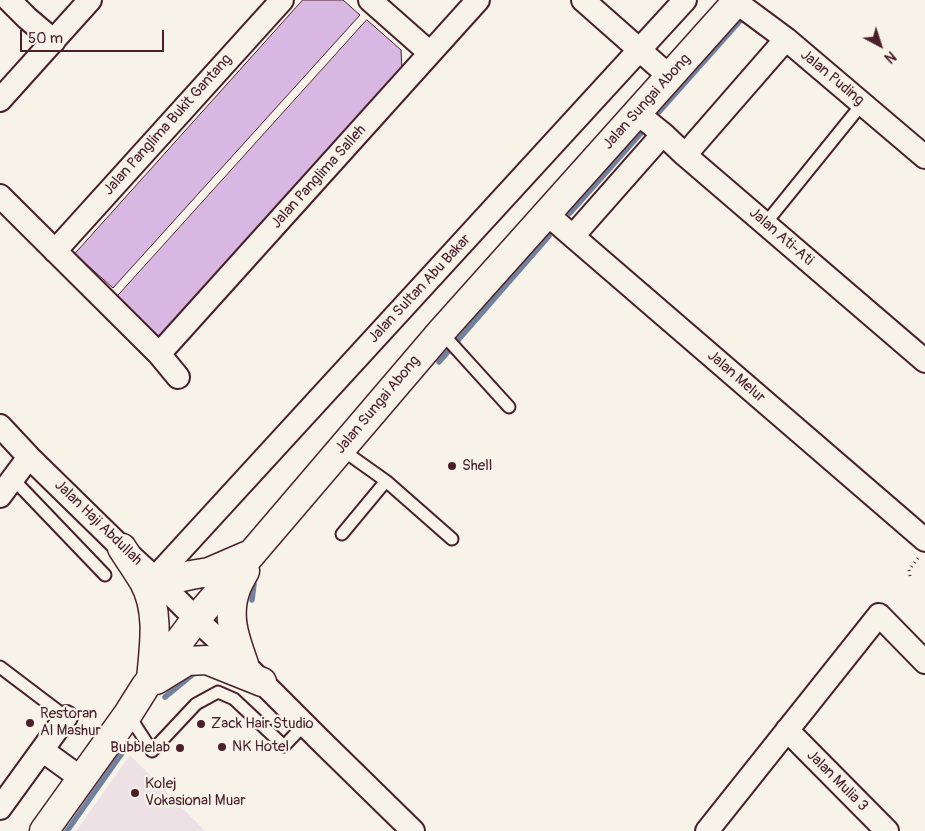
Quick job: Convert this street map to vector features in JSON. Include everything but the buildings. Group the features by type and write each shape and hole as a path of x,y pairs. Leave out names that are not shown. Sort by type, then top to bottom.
{"street":[{"path":"8,0 54,40"},
{"path":"0,100 90,0"},
{"name":"Jalan Panglima Bukit Gantang","path":"55,251 282,0"},
{"path":"370,0 430,53"},
{"name":"Jalan Panglima Salleh","path":"159,354 478,0"},
{"path":"583,0 669,76"},
{"name":"Jalan Sultan Abu Bakar","path":"157,580 685,0"},
{"name":"Jalan Puding","path":"737,1 786,39 925,157"},
{"name":"Jalan Sungai Abong","path":"44,831 148,683 196,619 441,332 737,1"},
{"path":"684,155 786,39"},
{"name":"Jalan Ati-Ati","path":"637,113 925,360"},
{"path":"573,236 663,134"},
{"path":"0,196 159,354 178,377"},
{"name":"Jalan Melur","path":"547,214 922,548"},
{"name":"Jalan Haji Abdullah","path":"0,426 29,457 253,673 413,831"},
{"path":"4,481 29,457"},
{"path":"122,548 145,583 153,608 154,647 148,683"},
{"path":"157,580 208,572 256,549"},
{"path":"253,673 232,631 232,608 236,590 256,549"},
{"path":"707,831 879,615 925,662"},
{"path":"148,683 187,661 207,660 253,673"},
{"path":"0,808 66,717"},
{"name":"Jalan Mulia 3","path":"787,730 887,831"},
{"path":"42,750 82,779"}],"lane":[{"path":"765,224 862,104"},
{"path":"441,332 509,408"},
{"path":"341,449 386,481 452,539"},
{"path":"4,481 105,575"},
{"path":"342,534 386,481"},
{"path":"1,669 66,717"},
{"path":"128,714 152,751 196,704 218,692 234,699 284,746 304,725"}],"path":[{"path":"910,576 909,570 922,548"}],"shaded area":[{"name":"Kolej Vokasional Muar","path":"130,755 205,831 76,831"}],"waterway":[{"path":"659,112 740,21"},
{"path":"570,213 642,132"},
{"path":"439,362 549,236"},
{"path":"252,600 254,584"},
{"path":"165,697 198,670"},
{"path":"67,831 125,749"}],"place":[{"name":"Shell","path":"452,466"},
{"name":"Restoran Al Mashur","path":"30,723"},
{"name":"Zack Hair Studio","path":"201,724"},
{"name":"NK Hotel","path":"222,747"},
{"name":"Bubblelab","path":"180,748"},
{"name":"Kolej Vokasional Muar","path":"135,793"}]}
